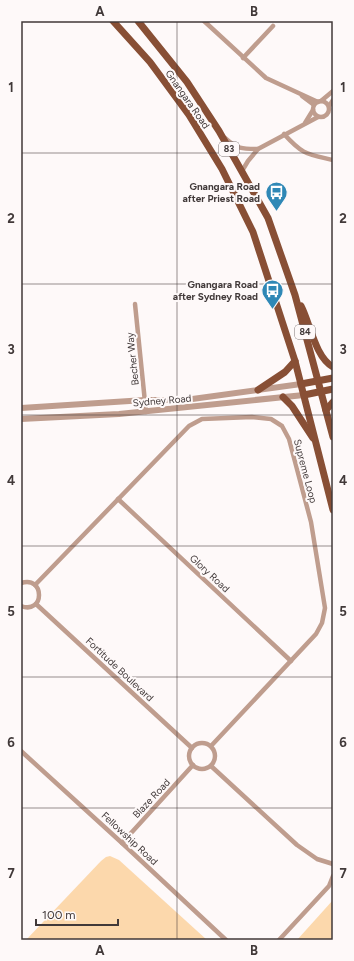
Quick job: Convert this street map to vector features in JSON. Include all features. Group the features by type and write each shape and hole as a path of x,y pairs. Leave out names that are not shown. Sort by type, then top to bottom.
{"main road":[{"name":"Gnangara Road","path":"113,21 150,62 189,115 222,169 253,232 295,361 301,384"},
{"name":"Gnangara Road","path":"138,21 187,82 219,131 270,223 295,295 318,381"},
{"name":"83","path":"295,295 306,315 321,354 328,364 333,367"},
{"path":"258,390 285,372 295,361"},
{"path":"301,384 333,378"},
{"name":"84","path":"318,381 333,437"},
{"name":"83","path":"301,384 304,395"},
{"path":"333,389 304,395 333,510"},
{"path":"283,397 292,406 317,445"},
{"path":"326,410 333,402"}],"street":[{"path":"204,21 266,78 329,106"},
{"path":"243,58 273,26"},
{"path":"304,124 313,108 333,91"},
{"path":"297,93 313,108 318,117"},
{"path":"242,171 258,149 318,117 321,118 327,115 329,106 333,100"},
{"path":"219,131 237,148 258,149"},
{"path":"284,134 295,146 307,154 333,160"},
{"name":"Becher Way","path":"135,304 146,412"},
{"name":"Sydney Road","path":"21,408 145,400 185,400 301,384"},
{"name":"Sydney Road","path":"21,419 146,412 304,395"},
{"name":"Supreme Loop","path":"35,585 189,426 202,419 252,417 271,419 282,426 289,439 311,522 325,608 322,623 316,634 211,746"},
{"name":"Glory Road","path":"118,499 291,661"},
{"path":"21,583 28,582 35,585 39,592 36,604 28,608 21,606"},
{"name":"Fortitude Boulevard","path":"36,604 192,748"},
{"path":"199,743 211,746 215,754 214,762 211,766 199,769 193,765 189,756 192,748 199,743"},
{"name":"Fellowship Road","path":"21,751 226,940"},
{"name":"Blaze Road","path":"122,843 193,765"},
{"path":"211,766 297,845 317,859 333,864"},
{"path":"279,940 329,886 333,876"}],"shaded area":[{"path":"110,856 119,860 207,940 26,940 101,861"},
{"path":"333,900 333,940 297,940"}],"place":[{"name":"Gnangara Road after Priest Road","path":"276,212"},
{"name":"Gnangara Road after Sydney Road","path":"273,310"}]}
